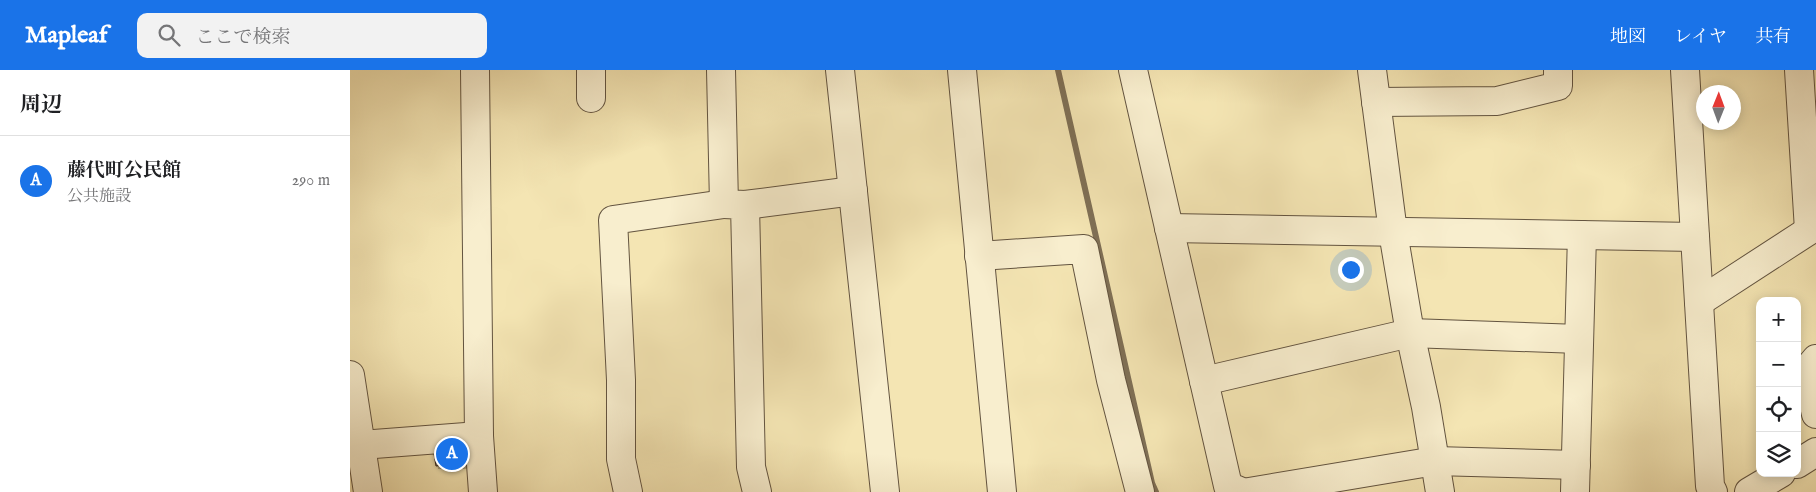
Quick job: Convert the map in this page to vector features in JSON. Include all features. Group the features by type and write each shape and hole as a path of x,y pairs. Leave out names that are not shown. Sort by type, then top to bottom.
{"street":[{"path":"475,70 480,492"},
{"path":"591,70 591,98"},
{"path":"721,70 735,204 751,467 757,492"},
{"path":"840,70 885,492"},
{"path":"962,70 1002,492"},
{"path":"1133,70 1228,486 1242,492"},
{"path":"1372,70 1393,232 1440,492"},
{"path":"1376,102 1497,101 1558,86 1558,70"},
{"path":"1685,70 1710,486 1714,492"},
{"path":"1699,302 1812,228 1799,70"},
{"path":"628,492 621,459 621,380 613,220 852,191"},
{"path":"1169,228 1695,237"},
{"path":"1575,492 1582,235"},
{"path":"979,256 1084,248 1111,380 1140,492"},
{"path":"1204,381 1410,333 1579,339"},
{"path":"1816,359 1806,371 1816,414"},
{"path":"350,375 368,492"},
{"path":"361,445 479,436"},
{"path":"1801,461 1816,452"},
{"path":"1249,492 1435,461 1576,465"},
{"path":"1749,492 1774,477"}],"building":[{"path":"466,444 472,462 436,466 433,448"}],"waterway":[{"path":"1058,70 1152,483 1156,492"}],"place":[{"name":"藤代町公民館","path":"452,454"}]}
